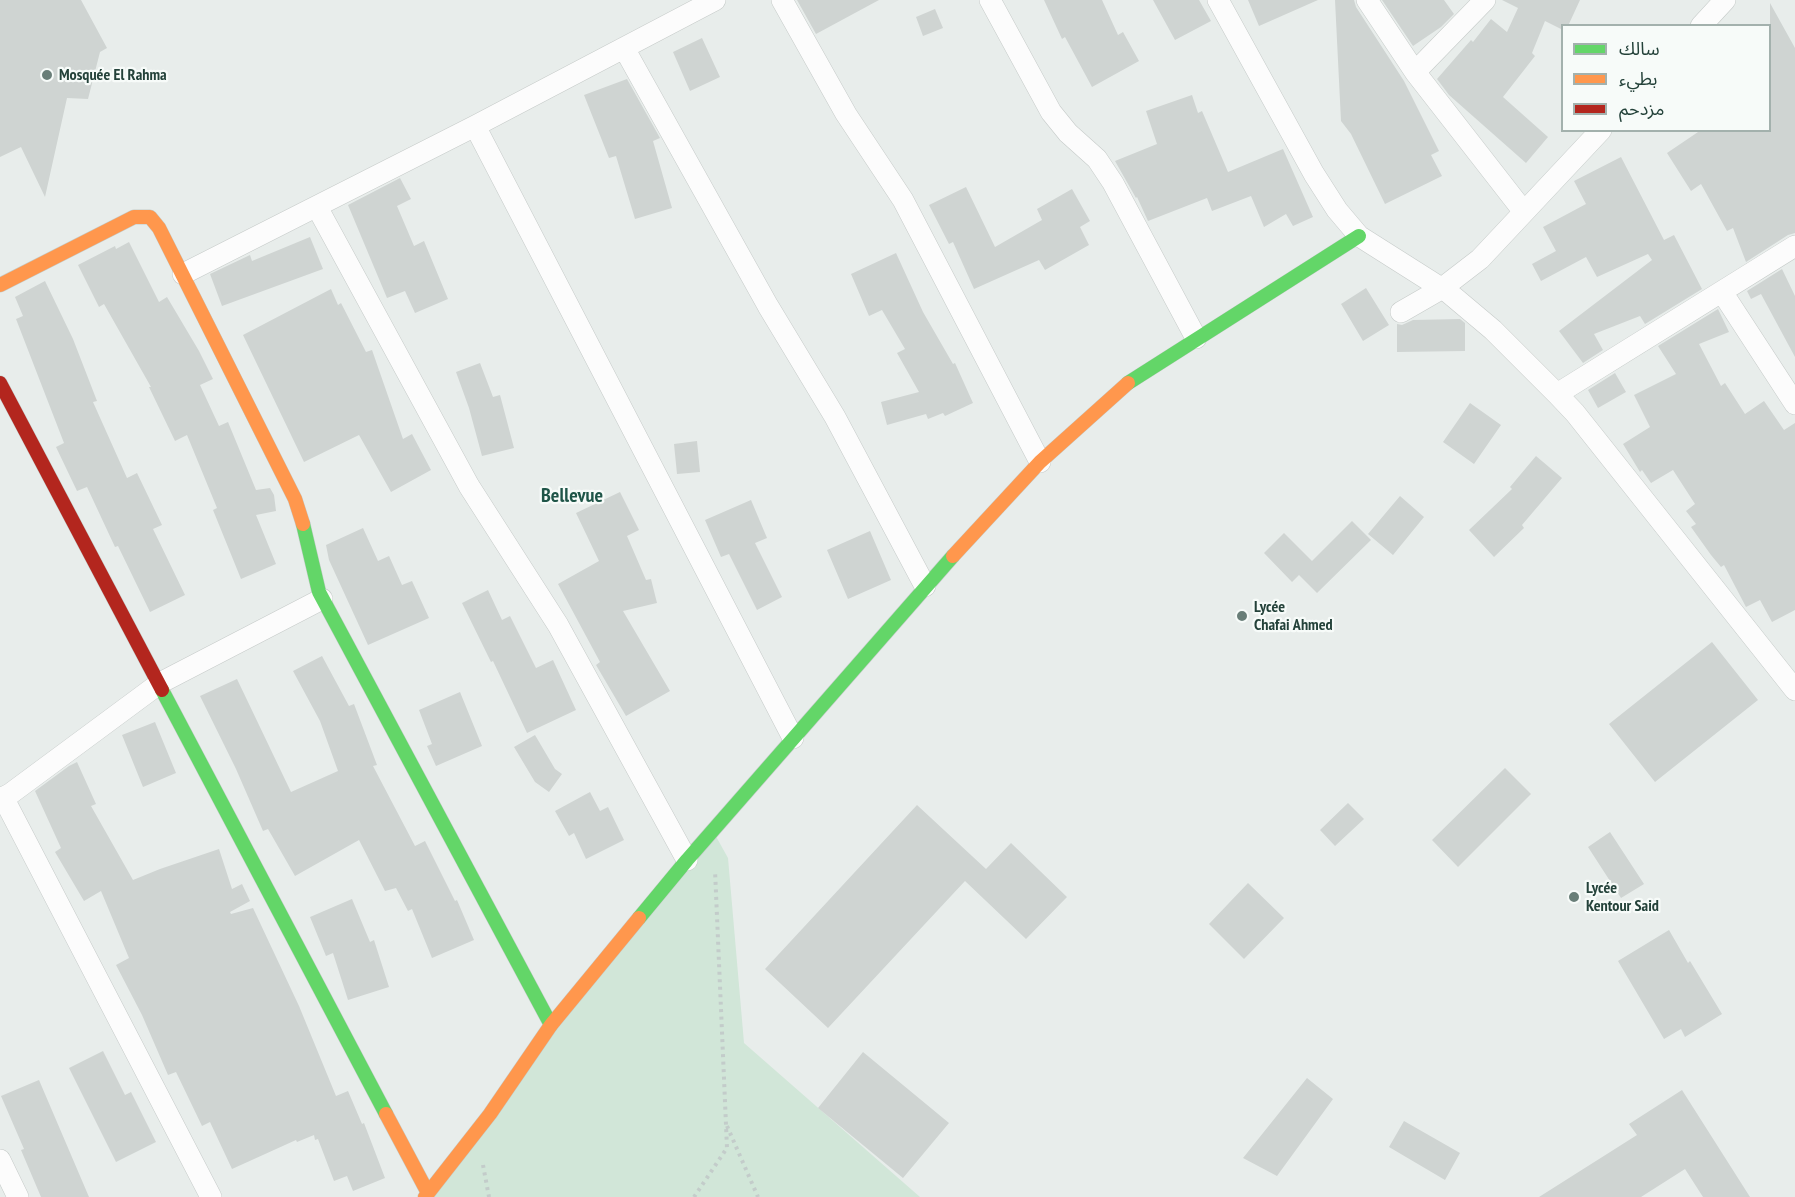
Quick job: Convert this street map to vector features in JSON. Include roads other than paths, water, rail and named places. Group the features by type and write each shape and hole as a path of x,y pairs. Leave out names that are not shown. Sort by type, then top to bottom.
{"street":[{"path":"183,274 475,126 715,0"},
{"path":"783,0 846,114 903,200 1040,462"},
{"path":"990,0 1051,112 1068,133 1097,159 1113,183 1196,338"},
{"path":"1218,0 1314,174 1337,210 1359,236 1449,293 1493,330 1557,394 1575,413 1795,690"},
{"path":"1367,0 1415,72 1524,212"},
{"path":"1415,72 1485,0"},
{"path":"1703,24 1725,0"},
{"path":"624,48 768,306 835,417 925,586"},
{"path":"475,126 793,738"},
{"path":"1401,312 1441,289 1480,259 1599,132"},
{"path":"317,207 469,486 558,625 687,860"},
{"path":"0,285 134,217 150,217 159,228 295,499 322,600 551,1025"},
{"path":"0,383 160,683 427,1195 490,1114 551,1025 687,860 925,586 1040,462 1123,386 1359,236"},
{"path":"1557,394 1795,246"},
{"path":"1722,292 1795,404"},
{"path":"211,1197 2,798 160,683 322,600"},
{"path":"0,1160 18,1197"}],"place":[{"name":"Mosquée El Rahma","path":"47,75"},
{"name":"Lycée Chafai Ahmed","path":"1242,616"},
{"name":"Lycée Kentour Said","path":"1574,897"}],"district":[{"name":"Bellevue","path":"572,496"}]}
